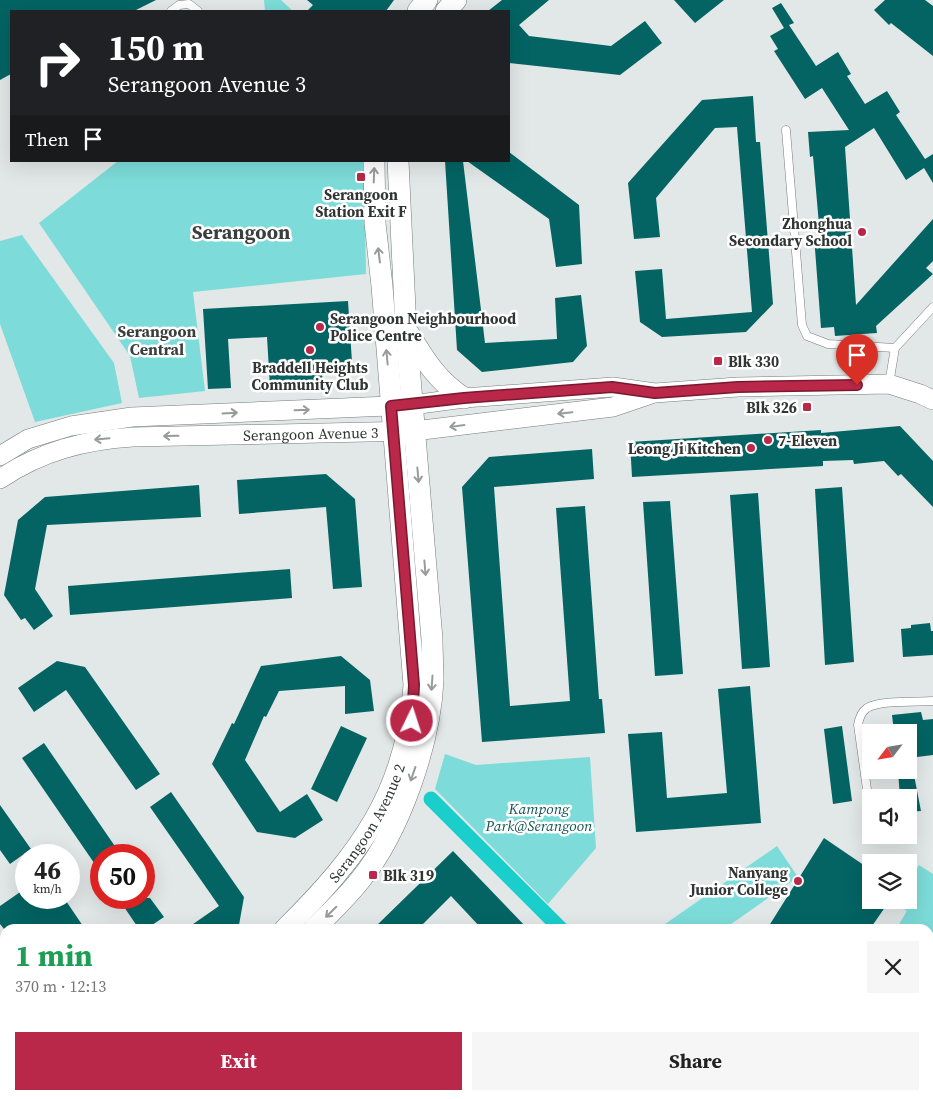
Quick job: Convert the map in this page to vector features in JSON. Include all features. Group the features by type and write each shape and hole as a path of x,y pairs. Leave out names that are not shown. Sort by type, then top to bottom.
{"main road":[{"path":"447,10 456,0"},
{"name":"Serangoon Avenue 2","path":"290,924 342,870 367,833 384,803 405,750 412,721 414,685 404,432 402,405 382,286 375,223 374,162"},
{"name":"Serangoon Avenue 2","path":"398,162 399,221 406,330 402,405"},
{"path":"382,286 404,285"},
{"path":"406,330 431,370 450,390 464,398"},
{"name":"Serangoon Avenue 2","path":"319,924 345,898 377,856 402,806 420,755 426,727 433,681 432,639 404,432"}],"street":[{"name":"Serangoon Avenue 3","path":"0,456 28,440 71,426 132,417 402,405 464,398 612,387 655,393 738,387 889,384 933,400"},
{"name":"Serangoon Avenue 3","path":"0,479 37,458 72,445 95,440 142,436 404,432 613,407 655,393"}],"lane":[{"path":"173,10 179,5 189,4 197,10"},
{"path":"786,130 802,325 808,336 828,344 895,348"},
{"path":"889,384 895,348 933,307"},
{"path":"867,789 858,725 860,716 866,709 877,704 933,701"}],"green space":[{"path":"264,0 281,0 292,10 265,10"},
{"path":"117,162 364,162 366,274 193,292 205,391 139,398 130,356 39,223"},
{"path":"22,235 114,363 122,403 35,422 0,324 0,241"},
{"name":"Kampong Park@Serangoon","path":"445,754 476,765 590,757 596,848 548,904 435,789"},
{"path":"777,846 798,877 731,924 665,924"},
{"path":"919,865 933,874 933,924 899,924 907,911 904,909 917,909 917,868"}],"building":[{"path":"0,0 156,0 136,10 10,10 10,75 0,80"},
{"path":"307,0 394,0 387,10 308,10 313,5"},
{"path":"502,0 549,0 519,25 529,36 611,46 645,21 662,43 620,75 510,63 510,10 489,10"},
{"path":"674,0 724,0 695,23"},
{"path":"885,0 925,0 933,6 933,56 891,23 889,25 874,10"},
{"path":"781,3 794,23 789,25 816,66 838,52 851,74 847,76 865,104 887,91 900,112 896,115 925,159 933,154 933,183 924,168 906,180 874,128 845,147 856,305 933,219 933,261 926,268 933,274 876,326 877,333 835,336 834,327 821,328 814,236 820,236 813,156 810,157 808,132 849,130 822,88 805,99 774,51 778,49 770,36 784,28 772,8"},
{"path":"753,96 756,142 760,142 773,304 746,332 662,337 640,322 635,271 662,269 666,319 752,312 737,127 715,128 656,198 660,237 634,239 628,183 702,100"},
{"path":"510,153 579,205 582,264 556,267 549,219 468,162 510,162"},
{"path":"445,162 463,162 485,343 557,339 555,298 581,295 587,346 573,362 482,372 457,350"},
{"name":"Braddell Heights Community Club","path":"348,301 352,362 321,363 323,384 270,387 267,337 228,339 231,388 208,389 203,309"},
{"path":"900,426 933,461 933,507 901,474 898,476 884,461 854,464 853,460 823,461 823,466 632,477 630,442 821,430 821,433"},
{"path":"592,449 594,479 494,487 510,706 570,701 556,508 585,506 599,699 602,699 605,733 482,742 462,487 489,457"},
{"path":"326,474 355,499 362,587 333,589 326,507 239,514 237,480"},
{"path":"199,485 201,517 47,525 35,589 53,616 34,630 25,618 21,620 4,595 18,520 45,497"},
{"path":"842,487 854,662 825,665 815,489"},
{"path":"758,493 770,667 742,669 730,495"},
{"path":"670,501 683,674 655,676 643,502"},
{"path":"290,569 292,598 70,615 68,586"},
{"path":"930,623 931,631 933,631 933,655 903,657 901,629 911,628 911,625"},
{"path":"341,656 370,680 374,711 345,714 345,686 279,691 266,717 264,716 245,760 280,812 307,794 323,820 295,838 257,832 212,764 232,723 234,724 261,666"},
{"path":"57,661 85,667 160,774 136,790 66,690 34,712 18,688"},
{"path":"750,686 761,823 636,832 628,734 662,732 667,798 727,793 718,689"},
{"path":"921,712 923,720 933,719 933,755 918,757 918,724 893,724 892,715"},
{"path":"341,726 367,738 337,802 311,789"},
{"path":"842,726 852,801 833,804 824,729"},
{"path":"44,743 113,844 90,844 90,857 22,758"},
{"path":"899,779 915,779 917,789 899,789"},
{"path":"917,790 921,811 917,811"},
{"path":"171,792 244,897 239,924 193,924 219,906 150,807"},
{"path":"0,805 27,844 15,844 15,860 10,864 0,850"},
{"path":"824,838 862,864 862,909 884,909 873,924 770,924"},
{"path":"453,851 523,924 477,924 451,896 423,924 378,924"},
{"path":"15,896 15,909 71,909 82,924 0,924 0,906"},
{"path":"155,905 164,917 154,924 136,924 125,909 155,909"}],"waterway":[{"path":"431,799 556,924"}],"place":[{"name":"Serangoon Station Exit F","path":"361,177"},
{"name":"Zhonghua Secondary School","path":"862,232"},
{"name":"Serangoon Neighbourhood Police Centre","path":"320,327"},
{"name":"Braddell Heights Community Club","path":"310,350"},
{"name":"Blk 330","path":"718,361"},
{"name":"Blk 326","path":"807,407"},
{"name":"7-Eleven","path":"768,440"},
{"name":"Leong Ji Kitchen","path":"751,448"},
{"name":"Blk 319","path":"373,875"},
{"name":"Nanyang Junior College","path":"798,881"}],"district":[{"name":"Serangoon","path":"241,232"},
{"name":"Serangoon Central","path":"157,340"}],"route":[{"path":"412,721 414,685 391,406 464,398 612,387 655,393 738,387 857,385"}]}
